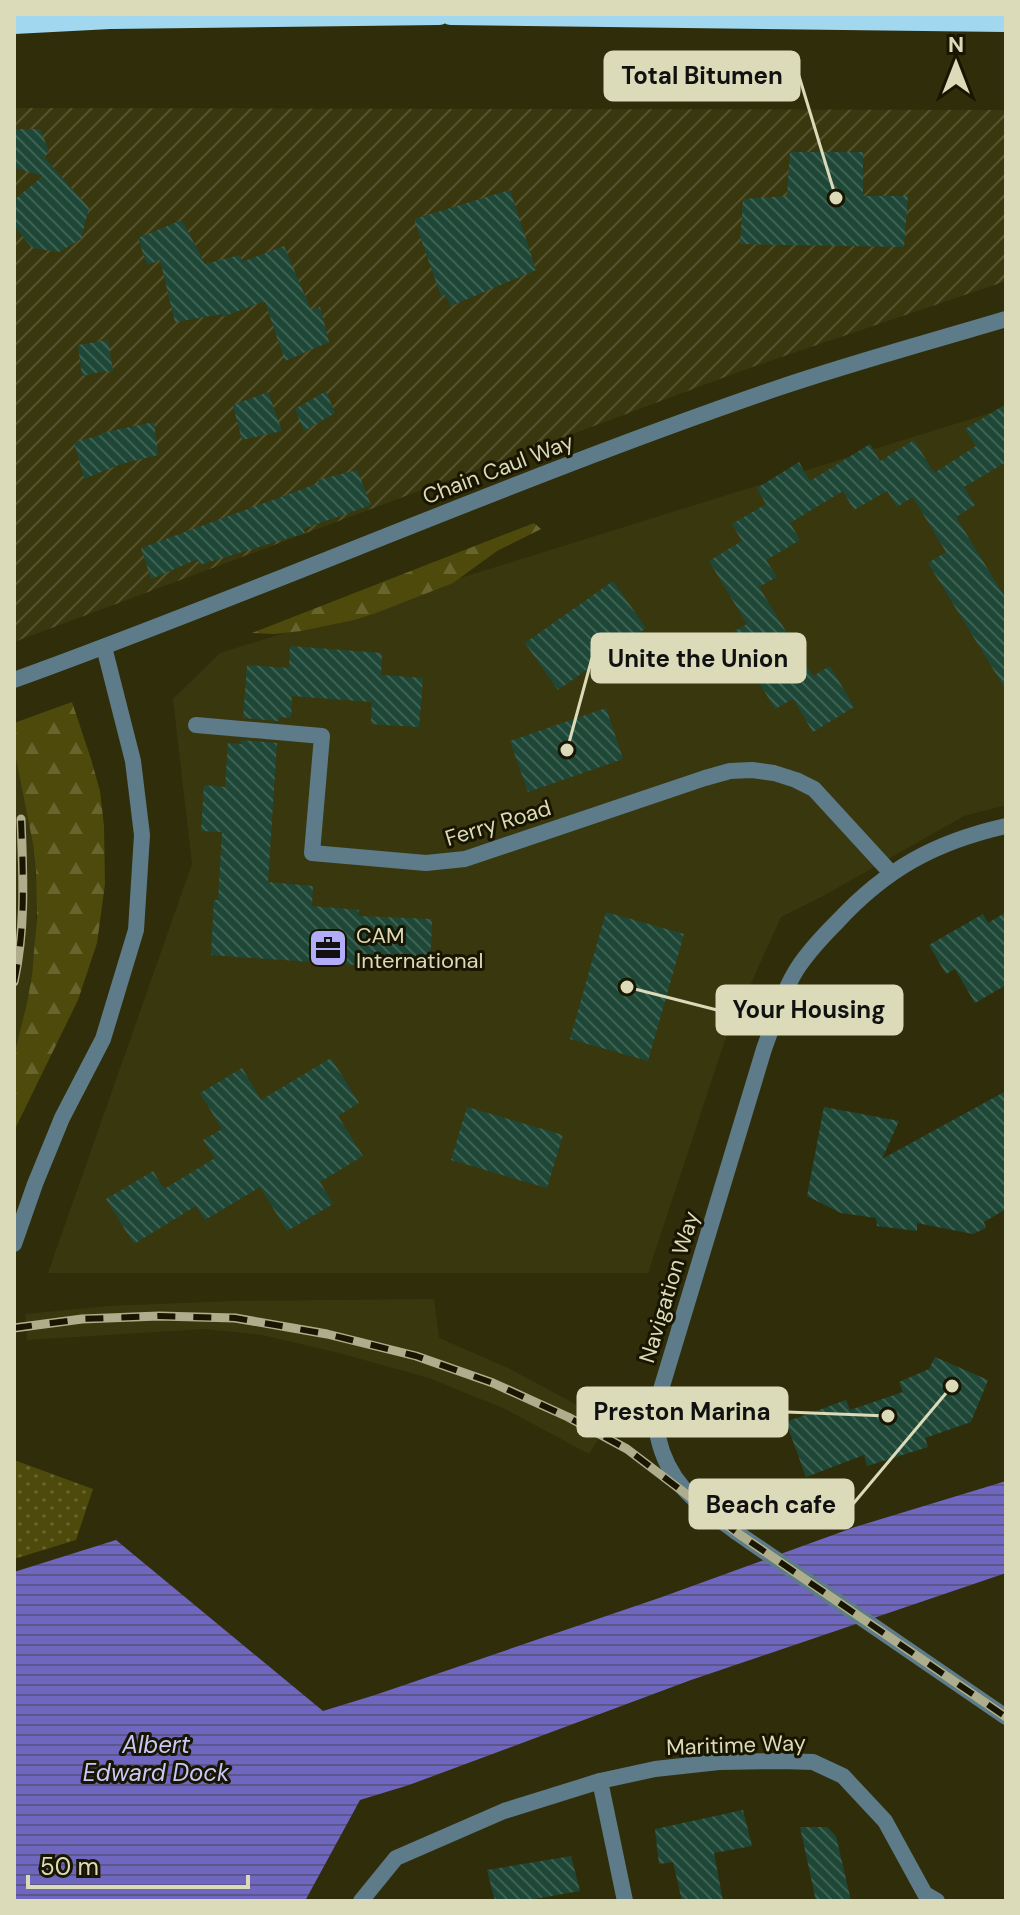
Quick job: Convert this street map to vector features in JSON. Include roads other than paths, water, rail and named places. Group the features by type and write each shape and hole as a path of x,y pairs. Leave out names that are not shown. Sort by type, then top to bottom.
{"highway":[{"path":"14,23 110,18 439,14"},
{"path":"451,14 1006,21"}],"street":[{"name":"Chain Caul Way","path":"14,680 524,481 776,388 1006,319"},
{"path":"14,1244 62,1118 103,1039 136,930 142,835 133,761 104,647"},
{"name":"Ferry Road","path":"196,725 322,736 312,853 426,863 465,859 705,778 730,771 752,770 785,776 814,789 891,873"},
{"name":"Navigation Way","path":"1006,826 938,848 914,858 891,873 850,908 820,939 797,970 778,1008 744,1113 656,1406 657,1435 668,1466 678,1483 694,1499 736,1532 1006,1717"},
{"name":"Maritime Way","path":"361,1901 396,1858 504,1811 600,1781 655,1769 719,1762 813,1762 843,1776 885,1821 928,1899"},
{"path":"600,1781 625,1901"}],"water":[{"name":"Albert Edward Dock","path":"1006,1481 1006,1573 691,1680 409,1785 360,1800 305,1901 14,1901 14,1572 116,1540 323,1711 662,1597 855,1527"}],"railway":[{"path":"14,982 22,921 21,819"},
{"path":"14,1328 82,1319 159,1316 235,1318 327,1334 416,1356 493,1383 568,1417 627,1449 736,1532 1006,1717"}],"place":[{"name":"Total Bitumen","path":"836,198"},
{"name":"Unite the Union","path":"567,750"},
{"name":"CAM International","path":"328,948"},
{"name":"Your Housing","path":"627,987"},
{"name":"Beach cafe","path":"952,1386"},
{"name":"Preston Marina","path":"888,1416"}]}
